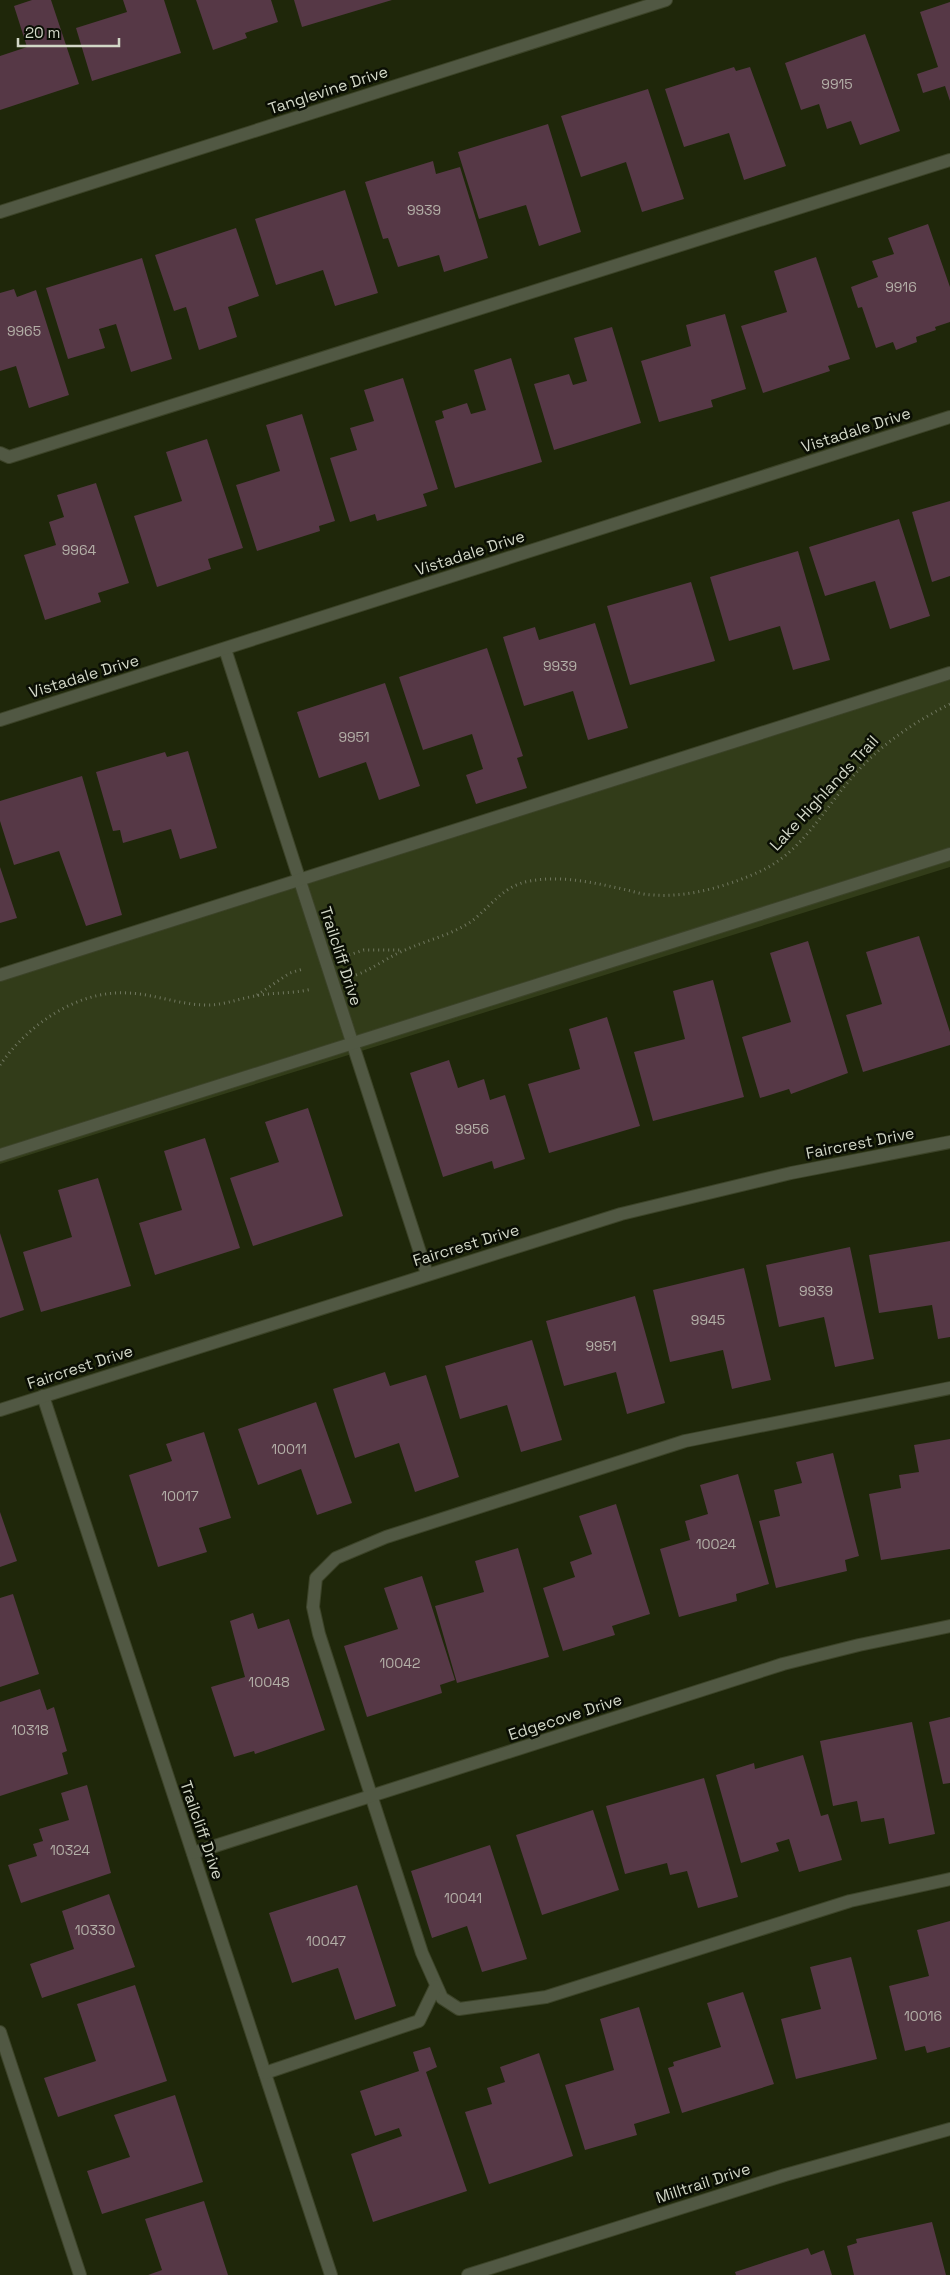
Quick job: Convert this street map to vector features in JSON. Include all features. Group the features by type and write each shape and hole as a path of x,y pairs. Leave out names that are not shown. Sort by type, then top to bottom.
{"street":[{"name":"Tanglevine Drive","path":"0,212 666,0"},
{"path":"0,453 9,457 950,160"},
{"name":"Vistadale Drive","path":"0,720 950,417"},
{"name":"Trailcliff Drive","path":"225,649 426,1274"},
{"path":"0,975 950,673"},
{"path":"0,1155 950,854"},
{"name":"Faircrest Drive","path":"0,1410 620,1214 791,1173 950,1142"},
{"path":"950,1388 685,1441 386,1537 336,1558 316,1578 313,1607 319,1634 370,1796 422,1953 442,1998 458,2009 546,1997 850,1901 950,1879"},
{"name":"Trailcliff Drive","path":"43,1396 331,2275"},
{"name":"Edgecove Drive","path":"193,1853 783,1664 859,1644 950,1626"},
{"path":"266,2073 418,2021 436,1986"},
{"path":"0,2032 80,2275"},
{"name":"Milltrail Drive","path":"468,2275 785,2175 950,2128"}],"path":[{"name":"Lake Highlands Trail","path":"403,950 445,936 472,920 510,888 528,881 550,878 582,881 653,896 711,888 762,870 793,849 817,823 850,780 889,741 950,704"},
{"path":"0,1065 13,1046 31,1029 54,1014 77,1003 104,995 127,992 205,1005 228,1004 256,996"}],"green space":[{"path":"950,673 950,867 0,1164 0,978"}],"building":[{"path":"32,0 51,0 79,84 0,110 0,56 27,47 14,6"},
{"path":"123,0 164,0 181,53 92,81 76,28 127,12"},
{"path":"196,0 271,0 278,22 245,33 247,38 213,50"},
{"path":"294,0 392,0 302,27"},
{"path":"950,2 950,101 945,86 923,93 917,74 938,67 920,12"},
{"path":"865,34 900,131 860,145 851,121 827,129 819,104 801,110 785,63"},
{"path":"734,67 736,71 750,67 786,166 744,180 729,133 684,147 665,89"},
{"path":"648,89 684,199 642,212 626,162 581,177 561,116"},
{"path":"548,124 581,232 539,246 526,205 479,219 458,152"},
{"path":"433,161 436,174 460,167 488,258 444,272 439,255 398,267 388,238 383,239 365,182"},
{"path":"345,190 378,293 335,306 323,270 276,285 255,219"},
{"path":"928,224 950,287 950,322 935,327 936,330 916,337 917,342 896,350 893,342 876,348 862,307 858,308 851,287 878,277 872,261 894,254 888,238"},
{"path":"236,228 259,296 228,307 237,337 199,350 186,307 174,311 155,255"},
{"path":"816,257 850,359 828,366 830,371 763,393 741,326 787,312 774,271"},
{"path":"142,258 172,359 131,372 116,324 99,329 105,348 68,359 46,288"},
{"path":"14,289 17,297 36,290 69,395 29,408 16,366 0,371 0,293"},
{"path":"725,314 746,389 711,400 713,407 659,422 641,361 691,346 686,325"},
{"path":"612,327 641,423 554,450 534,384 569,374 573,385 587,381 574,338"},
{"path":"511,358 542,462 455,488 435,421 444,418 442,411 467,403 471,414 486,410 474,370"},
{"path":"403,378 438,489 423,494 427,506 377,521 375,514 350,522 330,458 357,450 350,428 374,421 364,390"},
{"path":"302,414 335,521 319,526 320,531 257,551 236,485 280,471 266,425"},
{"path":"207,439 243,548 208,559 211,569 157,587 134,516 182,501 166,452"},
{"path":"96,483 129,583 98,593 101,602 45,620 24,555 56,545 49,522 64,517 57,495"},
{"path":"950,501 950,576 932,582 912,512"},
{"path":"899,519 930,616 890,629 875,581 825,596 809,547"},
{"path":"798,551 830,660 793,670 780,626 729,641 710,577"},
{"path":"691,582 715,661 630,685 607,606"},
{"path":"595,623 628,728 588,740 573,691 524,706 503,637 535,627 539,640"},
{"path":"487,648 523,756 517,758 527,788 476,804 466,775 483,769 472,734 423,750 399,677"},
{"path":"385,683 420,786 379,800 366,762 319,778 297,712"},
{"path":"188,751 217,848 180,859 171,829 123,843 120,830 113,831 96,772 165,752 167,757"},
{"path":"82,776 122,915 86,926 59,851 14,865 0,821 0,801"},
{"path":"0,867 17,918 0,923"},
{"path":"919,936 950,1032 950,1045 863,1072 846,1015 882,1004 866,952"},
{"path":"808,941 848,1073 791,1094 789,1089 760,1098 742,1037 791,1022 770,953"},
{"path":"713,980 744,1097 653,1121 634,1052 685,1039 673,991"},
{"path":"607,1017 640,1126 549,1153 528,1084 580,1069 569,1029"},
{"path":"449,1060 458,1088 484,1079 490,1100 505,1095 525,1159 494,1169 492,1161 443,1177 410,1073"},
{"path":"308,1108 343,1216 253,1246 230,1178 279,1162 265,1122"},
{"path":"205,1138 240,1248 155,1275 139,1223 182,1210 164,1151"},
{"path":"98,1178 131,1286 41,1312 23,1252 72,1237 58,1190"},
{"path":"0,1233 24,1310 0,1318"},
{"path":"950,1241 950,1337 938,1339 932,1305 879,1313 869,1255"},
{"path":"850,1247 874,1359 835,1367 824,1317 779,1327 766,1265"},
{"path":"744,1268 771,1380 732,1389 723,1350 670,1362 653,1290"},
{"path":"635,1296 665,1403 627,1414 616,1372 564,1386 546,1321"},
{"path":"532,1340 562,1440 521,1452 507,1405 460,1419 445,1366"},
{"path":"385,1372 390,1386 426,1375 459,1477 415,1492 399,1443 355,1458 333,1389"},
{"path":"316,1402 352,1503 317,1515 301,1469 258,1485 238,1429"},
{"path":"204,1432 231,1518 199,1528 207,1552 158,1567 129,1475 172,1461 166,1444"},
{"path":"950,1439 950,1549 881,1560 869,1494 901,1488 899,1475 919,1472 914,1445"},
{"path":"833,1453 859,1556 845,1560 847,1571 776,1588 759,1521 780,1516 774,1490 802,1483 796,1462"},
{"path":"738,1474 769,1584 736,1594 737,1601 679,1617 660,1549 690,1540 685,1521 708,1514 700,1485"},
{"path":"616,1504 650,1614 612,1626 615,1635 563,1651 543,1588 575,1577 570,1562 592,1554 579,1516"},
{"path":"0,1512 17,1561 0,1567"},
{"path":"518,1548 549,1657 457,1683 435,1606 484,1592 475,1561"},
{"path":"422,1576 455,1680 440,1685 442,1693 367,1717 344,1646 398,1629 384,1588"},
{"path":"13,1594 39,1674 0,1687 0,1598"},
{"path":"253,1613 258,1629 289,1619 325,1730 255,1754 254,1751 234,1757 211,1687 245,1677 230,1621"},
{"path":"40,1689 47,1710 54,1707 67,1751 62,1753 68,1774 0,1796 0,1702"},
{"path":"950,1717 950,1783 943,1784 929,1722"},
{"path":"912,1722 935,1834 889,1844 884,1818 861,1822 857,1801 833,1806 820,1741"},
{"path":"803,1755 821,1816 828,1814 842,1860 799,1872 789,1839 776,1843 779,1851 741,1863 716,1775 754,1763 755,1769"},
{"path":"704,1778 738,1897 698,1908 687,1871 670,1875 667,1863 625,1874 606,1806"},
{"path":"87,1785 111,1873 21,1903 8,1865 37,1856 33,1844 43,1841 39,1829 69,1820 61,1793"},
{"path":"593,1810 619,1890 542,1915 516,1835"},
{"path":"490,1845 527,1959 482,1972 467,1926 432,1938 411,1871"},
{"path":"357,1885 396,2006 355,2020 338,1968 292,1983 269,1913"},
{"path":"109,1894 135,1967 42,1998 30,1964 74,1949 62,1911"},
{"path":"950,1921 950,2047 927,2053 925,2046 905,2051 889,1986 929,1976 917,1930"},
{"path":"851,1957 877,2059 796,2079 781,2019 821,2009 810,1967"},
{"path":"135,1985 167,2081 58,2117 44,2078 96,2061 77,2004"},
{"path":"743,1992 774,2084 682,2113 668,2068 674,2066 673,2062 721,2047 707,2003"},
{"path":"639,2007 670,2113 634,2124 637,2135 585,2150 565,2085 614,2070 600,2019"},
{"path":"430,2047 437,2067 426,2072 467,2191 373,2222 351,2154 402,2136 399,2128 375,2136 360,2091 419,2071 413,2052"},
{"path":"539,2053 573,2156 489,2184 465,2112 492,2104 487,2088 505,2082 500,2067"},
{"path":"175,2095 203,2182 102,2214 87,2171 130,2157 114,2115"},
{"path":"204,2201 228,2275 148,2275 162,2270 145,2219"},
{"path":"932,2222 946,2275 854,2275 847,2246 857,2243 856,2239"},
{"path":"808,2248 811,2255 824,2250 832,2275 736,2275 735,2272"}]}
